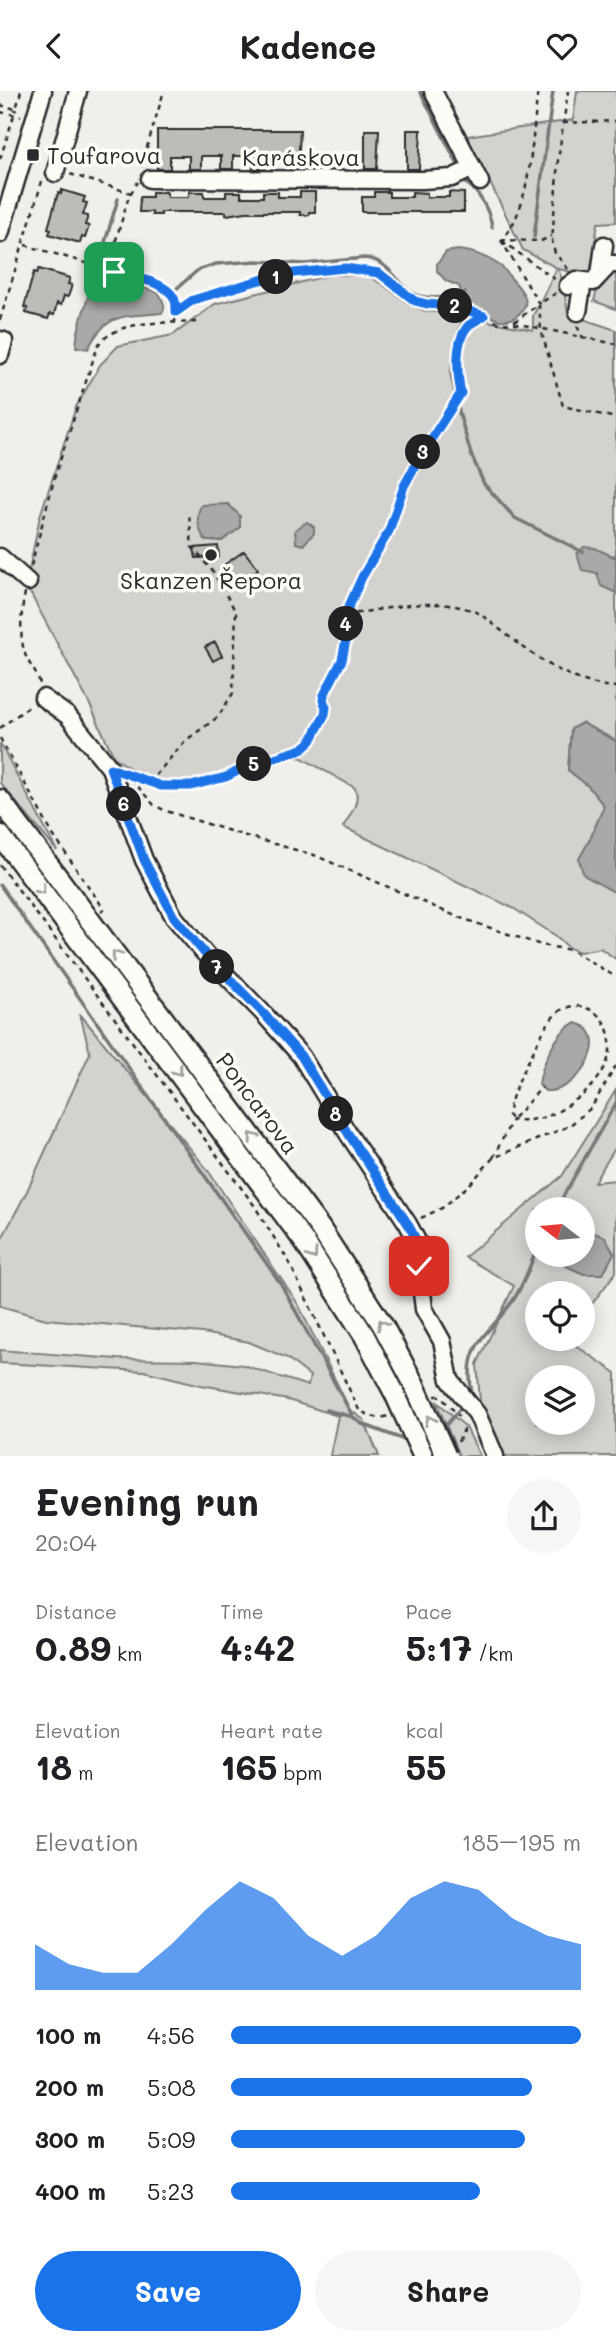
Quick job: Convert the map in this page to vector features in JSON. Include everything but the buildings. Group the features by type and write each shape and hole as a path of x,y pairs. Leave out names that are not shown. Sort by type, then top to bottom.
{"main road":[{"name":"Poncarova","path":"0,800 320,1228 382,1324 421,1391 451,1451"},
{"name":"Poncarova","path":"0,835 303,1240 364,1335 423,1456"}],"street":[{"path":"0,234 3,214 43,91"},
{"path":"55,171 78,91"},
{"name":"Karáskova","path":"143,181 423,180 476,175 433,91"},
{"path":"600,275 604,245"},
{"path":"579,312 576,282 593,282 610,264 616,264"},
{"path":"0,340 4,341 0,355"},
{"path":"0,557 28,582"},
{"path":"43,698 68,716 110,768 144,860 174,917 301,1056 408,1224 418,1243 425,1310 442,1341 450,1380 469,1419 495,1456"}],"path":[{"path":"0,159 21,91"},
{"path":"107,268 131,193 143,181 164,91"},
{"path":"506,234 515,223 525,184 538,91"},
{"path":"568,91 558,160 552,236 555,253 576,282"},
{"path":"0,105 16,109"},
{"path":"0,112 34,121"},
{"path":"564,123 616,121"},
{"path":"55,171 131,193"},
{"path":"0,320 39,192"},
{"path":"501,240 541,241 552,236"},
{"path":"501,240 548,276 576,282"},
{"path":"501,240 539,304 541,330 563,406 616,418"},
{"path":"24,245 107,268 165,288 175,298 175,323"},
{"path":"176,312 193,300 260,280 294,273 345,268 379,273 415,301 458,307 499,323 616,344"},
{"path":"512,324 576,282"},
{"path":"110,768 161,786 191,786 302,749 311,741 325,714 324,695 342,660 346,640 345,615 362,577 389,531 404,486 461,393 457,372 459,350 468,326 484,316"},
{"path":"0,728 43,698 38,675 23,645 22,617 43,517 95,350 104,338 118,329 133,325 198,322"},
{"path":"149,783 185,741 218,717 233,693 236,613 213,572 192,547 189,514"},
{"path":"345,615 433,604 469,608 554,668 581,681 614,687 616,693"},
{"path":"0,738 53,835 104,909 90,920"},
{"path":"129,776 154,805 166,811 314,855 458,917 541,945 571,950 616,977"},
{"path":"0,865 254,1205 289,1262 359,1410 382,1418 393,1415"},
{"path":"572,1006 587,1007 601,1016 608,1032 610,1053 603,1070 589,1090 563,1110 545,1118 512,1120 508,1115 515,1087 548,1024 558,1011 572,1006"},
{"path":"493,1158 569,1126 591,1108 616,1066"},
{"path":"408,1224 442,1208 469,1185 493,1158 512,1120 542,1087"},
{"path":"421,1391 440,1396 450,1407 469,1419 451,1451"}],"shaded area":[{"path":"577,91 616,91 616,222 598,223 590,276 558,269 568,314 616,330 616,558 614,555 597,573 616,593 616,741 582,723 571,729 568,770 588,786 604,806 579,860 584,875 616,893 616,959 600,948 580,952 569,948 556,936 513,908 343,827 356,803 355,788 302,758 281,753 223,774 169,789 156,787 114,757 90,705 26,585 40,516 76,407 100,365 118,346 173,335 215,304 330,275 366,275 409,304 425,311 533,330 533,316 557,268 523,250 467,136 573,120"},
{"path":"458,250 484,257 504,269 524,295 525,304 519,314 510,320 499,320 458,303 462,294 459,286 446,281 437,271 437,264 446,252"},
{"path":"614,272 616,309 594,301 596,293"},
{"path":"93,279 136,285 159,293 164,303 163,311 118,318 102,328 88,349 76,347 78,329"},
{"path":"228,504 240,516 240,528 222,541 206,541 198,523 202,505"},
{"path":"307,522 314,527 314,533 303,545 296,543 295,530"},
{"path":"584,547 595,548 616,558 616,593 601,586 597,573 582,570 577,554"},
{"path":"582,723 616,741 616,893 584,875 579,859 604,806 588,786 568,770 571,729"},
{"path":"0,743 57,851 0,783"},
{"path":"80,1014 207,1169 298,1304 350,1410 364,1420 379,1456 330,1456 338,1416 288,1400 201,1385 144,1371 0,1363 0,1350 117,1359 196,1360 243,1365 308,1386 310,1376 287,1358 249,1342 202,1333 46,1319 0,1306 0,1242 27,1191 90,1053"},
{"path":"574,1023 586,1028 592,1037 593,1048 588,1061 581,1073 570,1083 545,1091 539,1085 546,1059 561,1034"},
{"path":"616,1090 616,1147 594,1182 616,1180 616,1272 595,1300 595,1281 525,1281 525,1351 584,1351 616,1373 616,1456 500,1456 481,1413 477,1364 514,1286 465,1257 525,1207 525,1267 569,1267 584,1274 603,1274 605,1237 595,1233 595,1197 537,1197 562,1176"},
{"path":"595,1233 605,1237 614,1253 603,1274 584,1274 568,1267 595,1267"},
{"path":"436,1401 466,1427 480,1456 459,1456"}],"waterway":[{"path":"420,91 457,163"},
{"path":"534,237 553,91"},
{"path":"466,183 483,202 492,227"},
{"path":"100,259 118,199"},
{"path":"176,289 198,270 216,264 257,261 305,264 364,258 382,264 416,295 435,298 465,293"},
{"path":"467,311 457,335 451,374 471,454 484,484 515,518 583,552"},
{"path":"0,885 281,1284 353,1417 362,1424 410,1442"},
{"path":"563,1197 616,1103"},
{"path":"470,1397 471,1362 475,1351 518,1293 530,1267"},
{"path":"443,1429 462,1406"},
{"path":"326,1410 353,1417"}],"place":[{"name":"Toufarova","path":"33,155"},
{"name":"Skanzen Řepora","path":"211,555"}],"route":[{"path":"114,272 165,288 175,298 176,312 193,300 260,280 294,273 345,268 365,269 387,278 415,301 458,307 484,316 468,326 459,350 457,372 461,393 404,486 389,531 362,577 345,615 346,640 342,660 324,695 325,714 311,741 302,749 244,768 226,777 191,786 161,786 110,768 144,860 174,917 301,1056 408,1224 418,1243 419,1266"}]}
